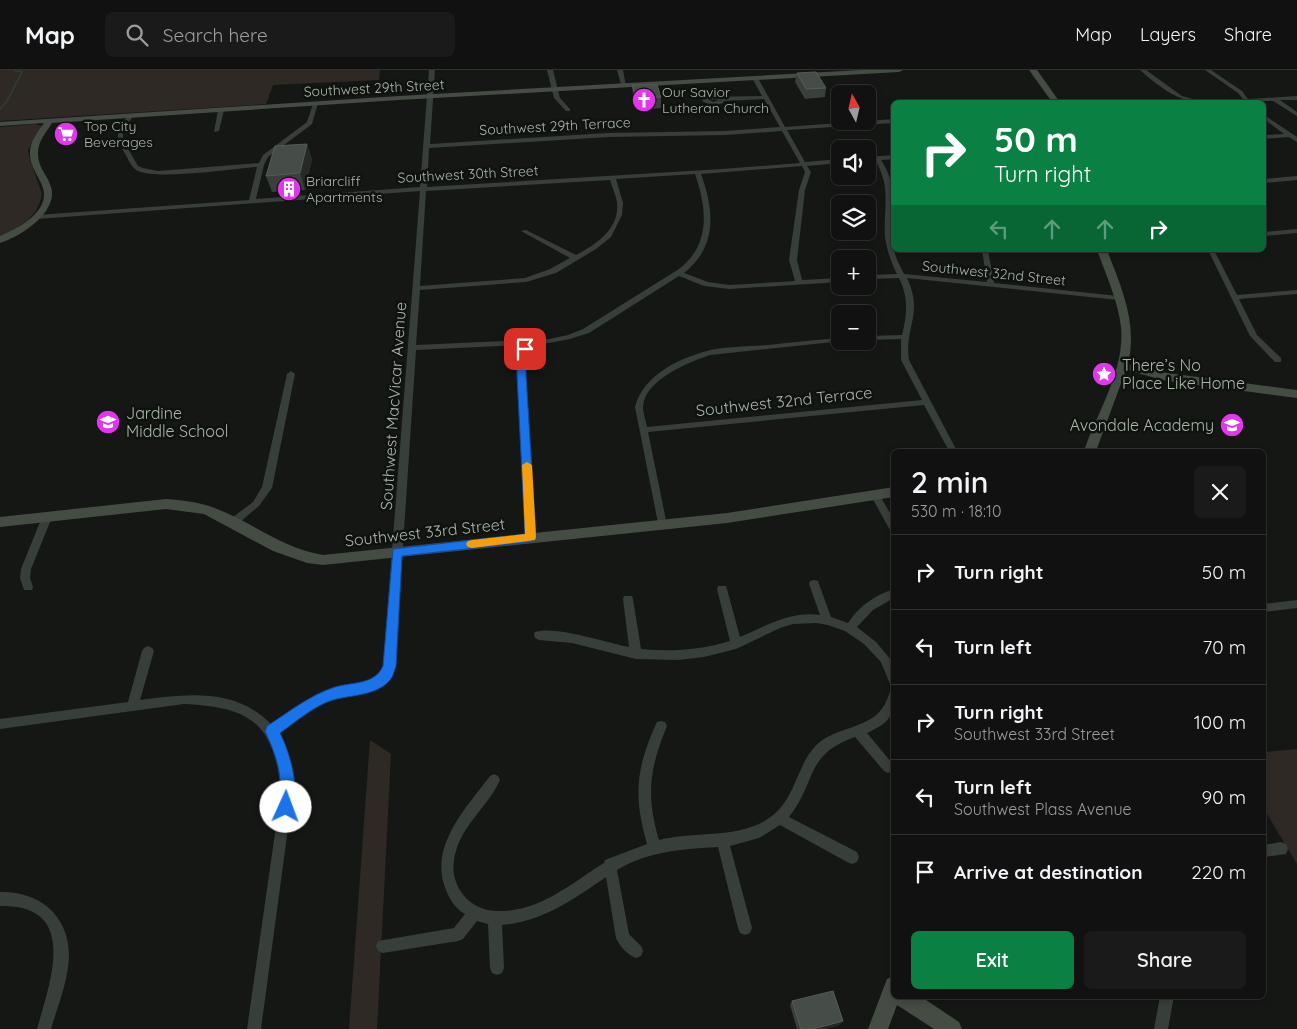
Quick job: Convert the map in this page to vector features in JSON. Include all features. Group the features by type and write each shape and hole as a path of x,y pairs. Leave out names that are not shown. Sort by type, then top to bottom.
{"main road":[{"name":"Southwest 29th Street","path":"4,124 430,96 899,70"},
{"path":"1033,70 1054,100"},
{"path":"1052,82 1055,100"},
{"path":"0,240 20,230 37,217 45,205 48,194 35,161 34,150 39,135 49,121"},
{"path":"1091,449 1122,366 1126,349 1126,328 1103,252"},
{"path":"1122,366 1167,377 1297,394"},
{"name":"Southwest 33rd Street","path":"0,522 166,504 196,507 288,552 309,558 341,559 778,511 891,492"},
{"path":"878,1029 891,999"}],"street":[{"name":"Southwest MacVicar Avenue","path":"272,731 319,699 336,692 370,686 385,677 389,666 432,70"},
{"path":"550,70 558,100 568,110"},
{"path":"620,70 624,86"},
{"path":"1143,70 1180,96 1190,100"},
{"path":"1208,70 1240,92 1246,100"},
{"path":"755,78 808,174 802,190 792,260 799,283"},
{"path":"722,100 765,97"},
{"path":"1273,98 1297,114"},
{"path":"1256,100 1297,98"},
{"path":"252,202 261,165 270,152 310,122 316,104"},
{"path":"216,131 221,110"},
{"path":"130,116 120,132 120,140 136,167 142,171 158,173 261,165"},
{"path":"1266,118 1297,140"},
{"name":"Southwest 29th Terrace","path":"426,146 619,134 725,132 891,121"},
{"path":"1266,137 1290,135"},
{"path":"877,158 891,157"},
{"path":"877,158 889,178 889,244 891,252"},
{"name":"Southwest 30th Street","path":"37,217 423,188 614,179 831,162"},
{"path":"412,348 556,340 581,333 679,273 696,259 706,225 707,205 698,173"},
{"path":"1266,180 1297,178"},
{"path":"417,288 526,280 553,271 602,243 613,229 619,215 620,203 614,179"},
{"path":"524,231 575,258"},
{"path":"1266,234 1297,231"},
{"path":"891,252 894,263 911,300 904,337 904,360 952,449"},
{"path":"985,252 991,286"},
{"path":"1212,252 1254,336 1278,360"},
{"path":"679,273 707,284 729,288 831,281"},
{"name":"Southwest 32nd Street","path":"876,278 900,276 1118,298"},
{"path":"1234,297 1297,292"},
{"path":"876,338 904,337"},
{"path":"662,525 639,406 642,393 650,384 691,359 721,351 831,341"},
{"path":"528,342 522,356 522,375 531,537"},
{"path":"232,523 256,504 266,488 291,374"},
{"name":"Southwest 32nd Terrace","path":"644,430 927,402"},
{"path":"875,494 891,524"},
{"path":"28,587 25,578 26,569 47,517"},
{"path":"814,584 827,620"},
{"path":"722,589 736,644"},
{"path":"850,628 857,617 868,607 891,595"},
{"path":"628,600 636,654"},
{"path":"1266,608 1297,604"},
{"path":"539,636 566,637 604,648 636,654 670,656 696,653 736,644 791,620 813,618 827,620 850,628 874,646 891,668"},
{"path":"132,706 148,651"},
{"path":"0,724 184,699 216,700 248,711 272,731 284,763 287,791 254,1029"},
{"path":"494,780 456,834 449,851 447,875 452,891 462,905 474,913 495,919 509,918 540,909 560,900 610,865 655,848 679,843 723,842 744,838 762,831 779,818 790,805 819,751 833,740 858,731 880,719 891,706"},
{"path":"655,848 644,805 643,784 646,764 661,726"},
{"path":"858,731 888,767"},
{"path":"779,818 852,857"},
{"path":"723,842 744,928"},
{"path":"1266,851 1281,849"},
{"path":"610,865 623,938 636,951"},
{"path":"0,899 15,899 35,906 50,918 57,928 62,951 60,970 44,1029"},
{"path":"383,946 458,934 474,913"},
{"path":"495,919 497,968"},
{"path":"908,999 952,1029"},
{"path":"1161,1029 1166,999"}],"shaded area":[{"path":"0,70 380,70 379,80 273,85 266,104 0,121"},
{"path":"35,124 42,126 28,150 42,194 40,202 36,211 29,219 3,237 0,236 0,127"},
{"path":"370,740 391,754 377,1029 349,1029"},
{"path":"1297,749 1297,864 1266,812 1266,752"}],"building":[{"path":"816,72 826,88 806,89 797,73"},
{"path":"632,85 657,85 661,97 637,99"},
{"path":"307,144 300,173 266,176 275,146"},
{"path":"833,991 843,1021 813,1029 801,1029 792,1001"}],"waterway":[{"path":"0,109 7,101 22,72 14,70"}],"slow traffic":[{"path":"472,544 531,537 527,465"}],"place":[{"name":"Our Savior Lutheran Church","path":"644,100"},
{"name":"Top City Beverages","path":"66,134"},
{"name":"Briarcliff Apartments","path":"289,189"},
{"name":"There’s No Place Like Home","path":"1104,374"},
{"name":"Jardine Middle School","path":"108,422"},
{"name":"Avondale Academy","path":"1232,425"}],"route":[{"path":"286,807 287,781 284,763 272,731 319,699 336,692 370,686 385,677 389,666 397,552 531,537 522,375 522,356 525,349"}]}
